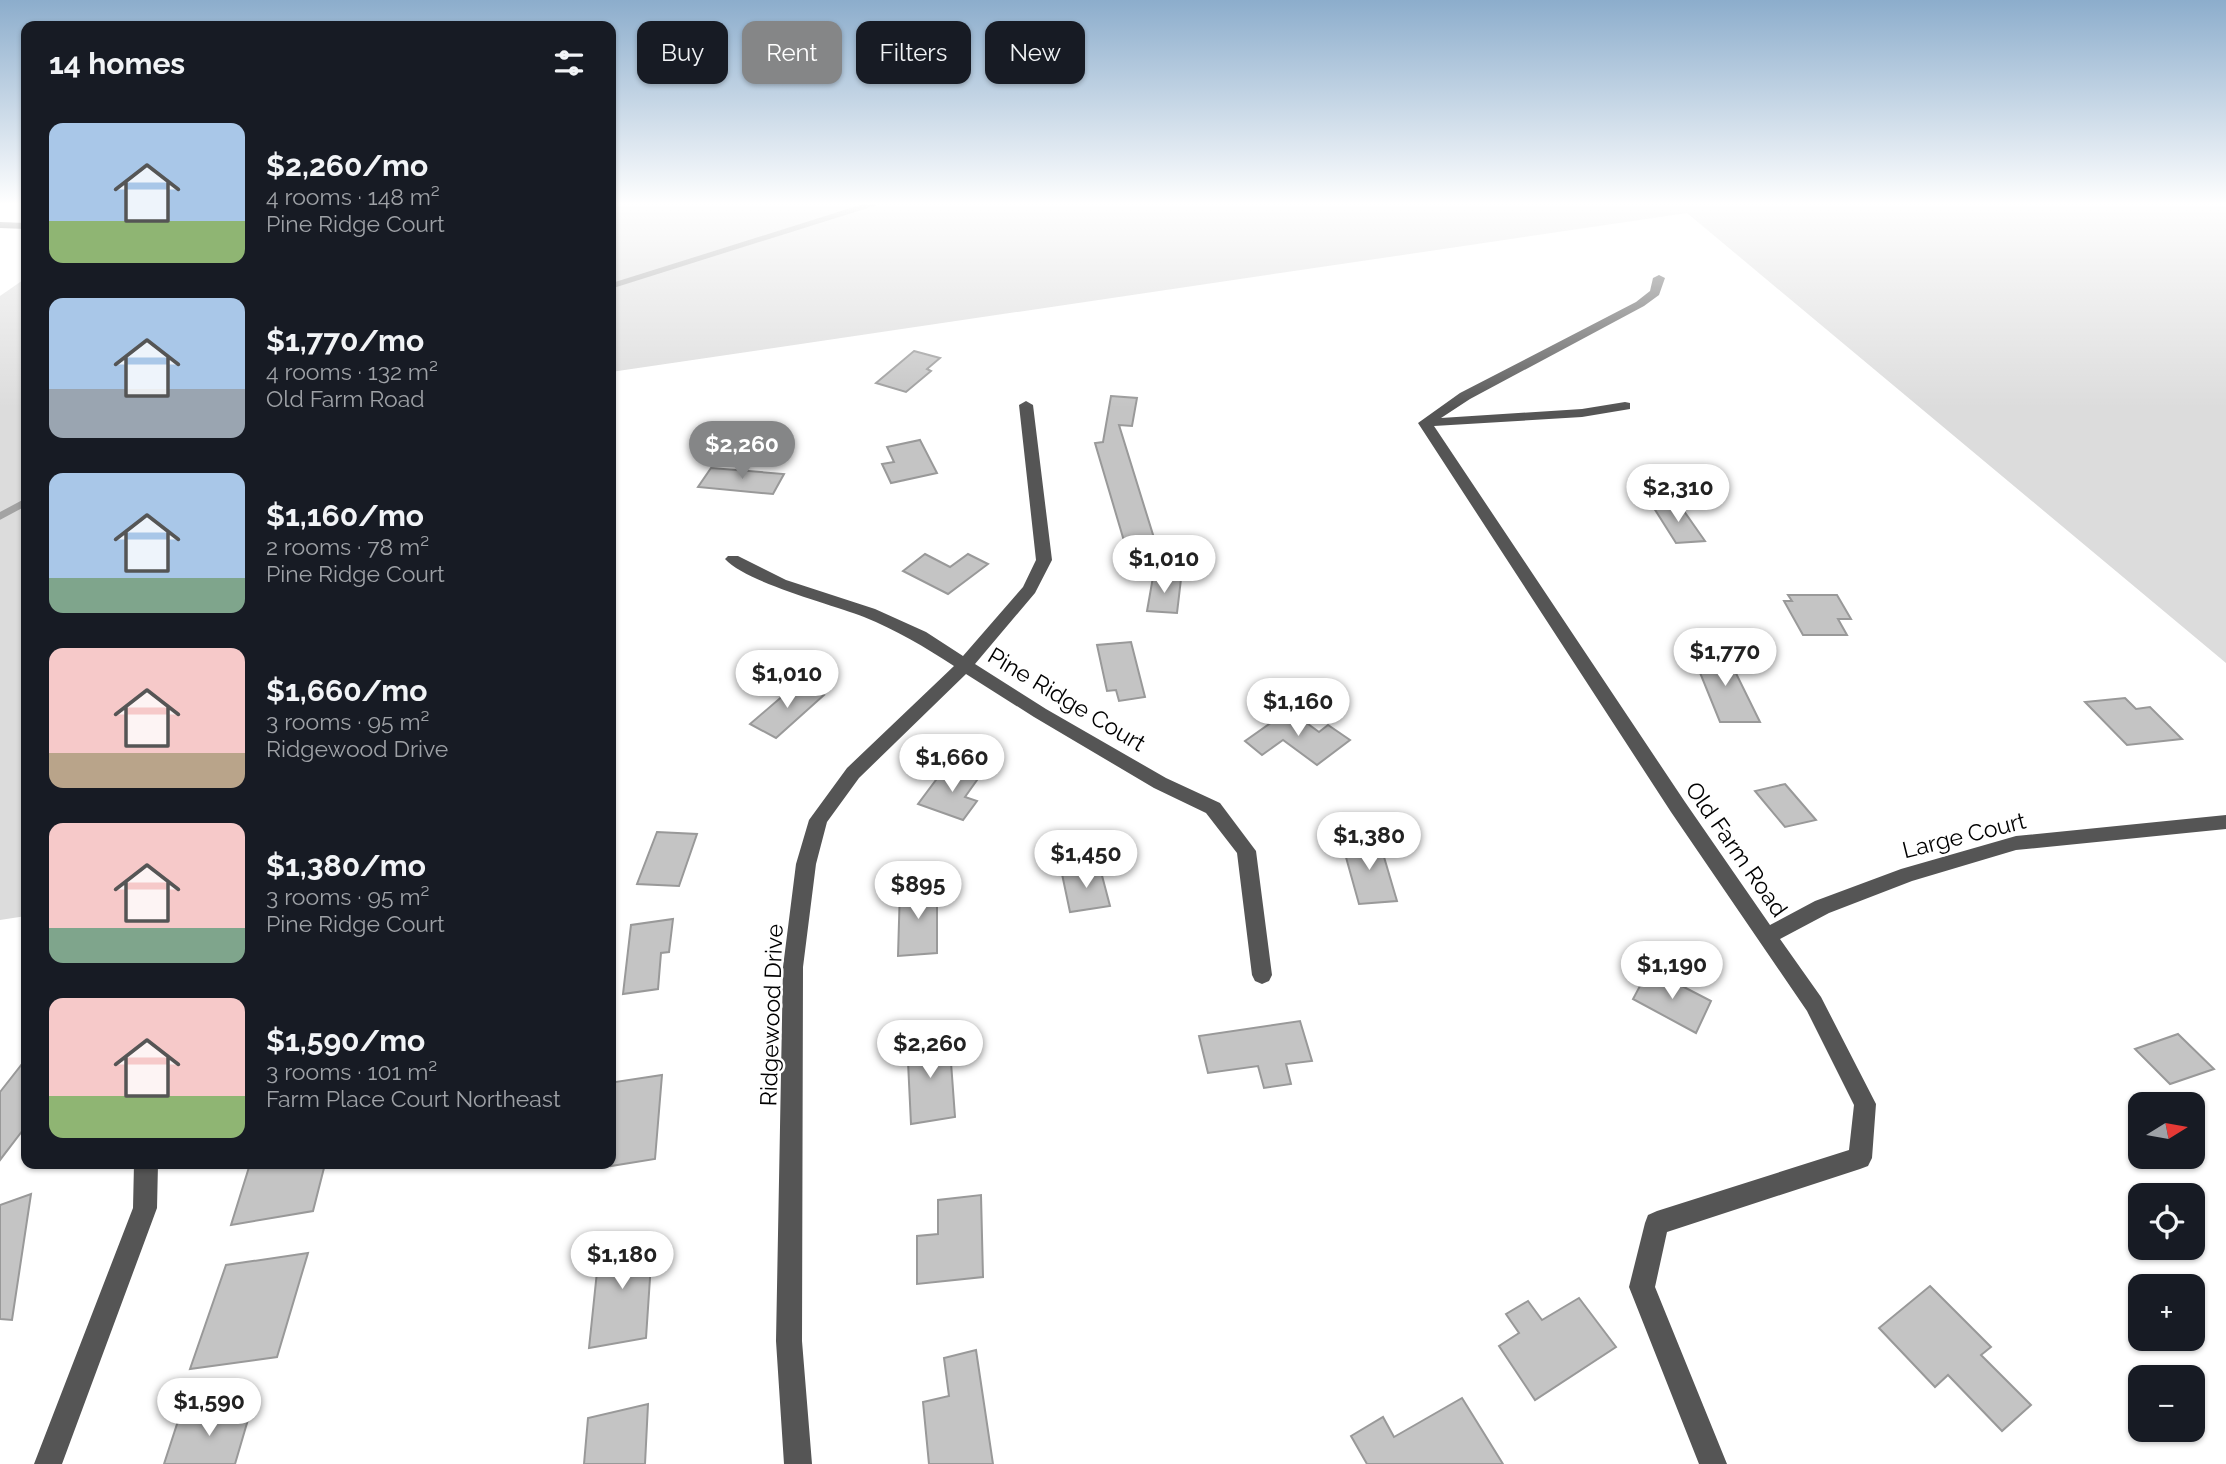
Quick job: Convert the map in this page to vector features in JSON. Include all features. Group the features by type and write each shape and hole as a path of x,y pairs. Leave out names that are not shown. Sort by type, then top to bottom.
{"street":[{"path":"1425,423 1465,396 1640,304 1655,293 1659,278"},
{"name":"Ridgewood Drive","path":"797,1464 789,1341 793,967 807,864 818,820 853,773 964,666 1030,589 1044,560 1026,405"},
{"path":"1425,423 1581,413 1625,406"},
{"name":"Old Farm Road","path":"1425,423 1540,601 1814,1003 1865,1104 1860,1158 1657,1223 1642,1287 1713,1464"},
{"name":"Pine Ridge Court","path":"733,559 781,583 869,612 907,630 1160,783 1213,808 1246,850 1262,975"},
{"name":"Large Court","path":"1767,936 1822,907 1908,874 2016,843 2226,822"},
{"path":"48,1464 145,1208 146,1169"}],"shaded area":[{"path":"616,271 1292,271 616,371"},
{"path":"1757,271 2226,271 2226,663"},
{"path":"21,281 21,917 0,920 0,296"}],"building":[{"path":"914,351 940,358 927,369 931,371 906,392 876,383"},
{"path":"1111,396 1137,398 1132,426 1119,425 1154,538 1124,541 1095,443 1103,442"},
{"path":"920,440 937,473 891,483 882,464 894,462 887,447"},
{"path":"711,468 784,474 773,494 698,487"},
{"path":"1679,504 1705,541 1676,543 1652,505"},
{"path":"925,554 950,567 968,554 988,564 948,594 903,571"},
{"path":"1153,577 1181,579 1177,613 1147,611"},
{"path":"1788,595 1837,595 1851,619 1838,619 1847,635 1803,635 1784,601 1792,601"},
{"path":"1131,642 1145,697 1119,701 1116,690 1107,691 1097,645"},
{"path":"1692,653 1726,653 1760,722 1720,722"},
{"path":"799,682 824,695 776,738 750,724"},
{"path":"2125,698 2136,709 2150,707 2182,739 2127,745 2085,702"},
{"path":"1289,710 1319,732 1328,725 1350,740 1317,765 1283,740 1262,755 1245,741"},
{"path":"962,766 982,773 965,797 977,801 963,820 918,804 939,776 952,780"},
{"path":"1785,784 1816,820 1785,827 1755,791"},
{"path":"657,832 697,834 679,886 637,884"},
{"path":"1379,840 1397,901 1359,904 1342,843"},
{"path":"1100,868 1110,906 1070,912 1062,874"},
{"path":"937,886 937,953 898,956 900,888"},
{"path":"673,919 669,952 661,953 658,989 623,994 631,925"},
{"path":"1649,969 1711,1001 1696,1033 1633,999"},
{"path":"1300,1021 1312,1061 1286,1064 1291,1084 1264,1088 1258,1066 1208,1073 1199,1036"},
{"path":"2178,1034 2214,1069 2170,1084 2135,1049"},
{"path":"949,1035 955,1117 911,1124 907,1041"},
{"path":"21,1065 21,1133 0,1160 0,1092"},
{"path":"662,1075 655,1159 616,1165 616,1082"},
{"path":"248,1169 324,1169 313,1211 231,1225"},
{"path":"31,1194 12,1320 0,1319 0,1205"},
{"path":"981,1195 983,1277 917,1284 917,1236 938,1234 938,1200"},
{"path":"653,1233 646,1338 589,1348 600,1243"},
{"path":"308,1253 277,1357 190,1369 226,1265"},
{"path":"1930,1286 1991,1347 1981,1355 2031,1405 2002,1431 1948,1375 1935,1387 1879,1328"},
{"path":"1579,1298 1616,1347 1535,1400 1499,1346 1519,1333 1506,1314 1528,1301 1542,1320"},
{"path":"976,1350 993,1464 929,1464 923,1402 949,1396 944,1358"},
{"path":"1462,1398 1503,1464 1367,1464 1351,1436 1383,1417 1394,1437"},
{"path":"648,1404 645,1464 584,1464 588,1418"},
{"path":"252,1406 235,1464 164,1464 179,1418"}],"waterway":[{"path":"616,284 658,271"},
{"path":"0,516 21,505"}]}
